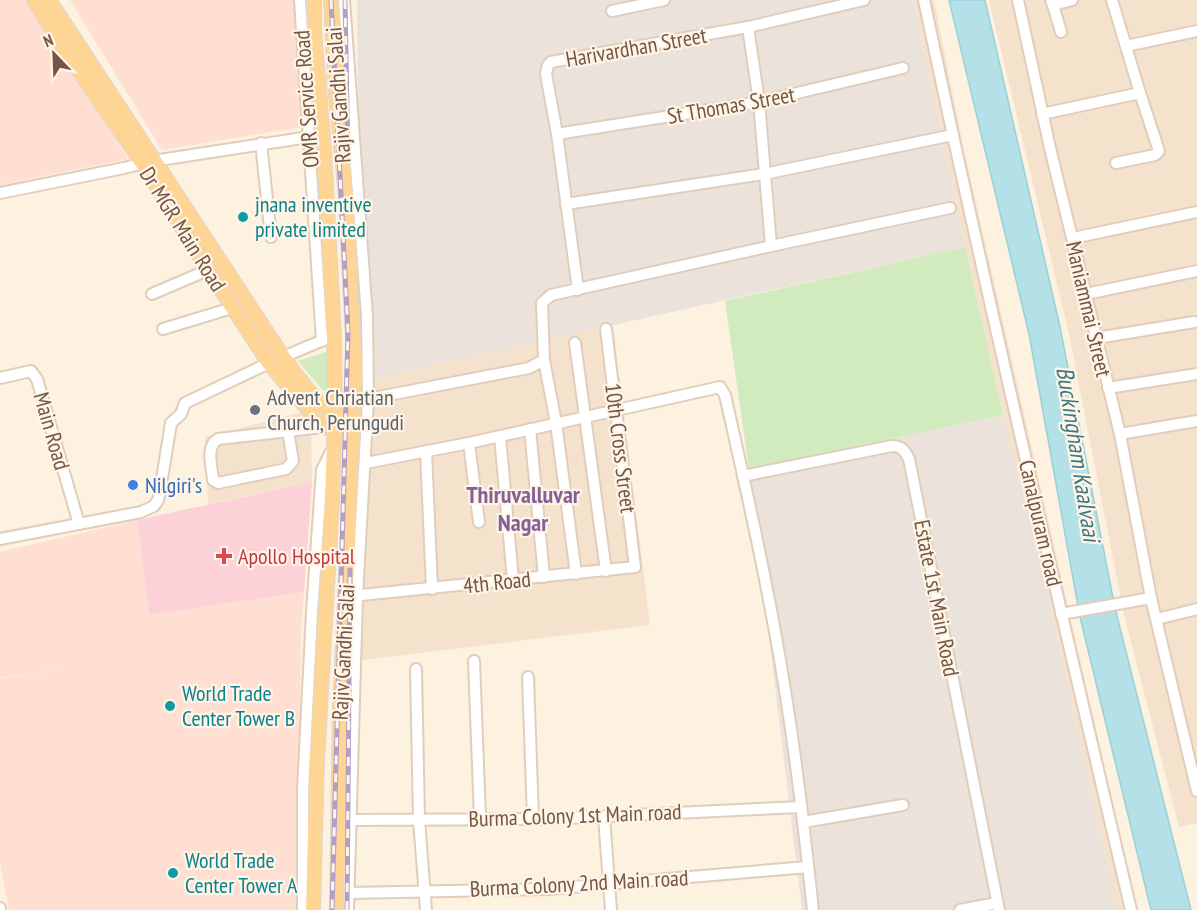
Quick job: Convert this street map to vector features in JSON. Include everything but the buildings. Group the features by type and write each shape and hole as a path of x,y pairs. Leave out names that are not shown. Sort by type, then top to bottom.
{"main road":[{"name":"Dr MGR Main Road","path":"34,0 68,55 148,162 283,357 321,403 335,413"},
{"name":"Dr MGR Main Road","path":"49,0 148,162 208,270 232,308 269,363 329,428"},
{"name":"Rajiv Gandhi Salai","path":"310,910 317,759 318,629 334,446 329,428 335,413 328,338 314,0"},
{"name":"Rajiv Gandhi Salai","path":"331,0 335,84 346,196 355,378 351,596 340,708 336,910"},
{"path":"335,413 354,414"},
{"path":"329,428 354,429"},
{"path":"310,910 336,910"}],"street":[{"name":"OMR Service Road","path":"300,0 309,137 328,338"},
{"path":"345,0 367,317 368,399 366,463 351,596 348,910"},
{"path":"612,11 664,0"},
{"name":"Harivardhan Street","path":"578,290 546,69 551,62 748,27 864,0"},
{"name":"Canalpuram road","path":"924,0 953,135 1067,613 1131,910"},
{"name":"Maniammai Street","path":"1018,0 1042,114 1120,434 1157,619"},
{"path":"1060,32 1052,2 1072,0"},
{"path":"1112,0 1140,93 1160,149 1155,155 1116,163"},
{"path":"748,27 759,102 771,246"},
{"path":"1126,46 1197,31"},
{"name":"St Thomas Street","path":"557,134 759,102 903,68"},
{"path":"1042,114 1140,93"},
{"path":"566,204 764,174 953,135"},
{"path":"0,193 148,162 309,137"},
{"path":"261,143 271,237"},
{"path":"576,574 556,423 544,360 542,303 551,295 950,208"},
{"path":"1073,238 1197,212"},
{"path":"152,294 208,270"},
{"path":"1086,294 1197,271"},
{"path":"163,329 232,308"},
{"path":"1097,338 1194,322"},
{"name":"10th Cross Street","path":"606,329 635,567"},
{"path":"283,357 328,338"},
{"path":"575,342 606,571"},
{"path":"368,399 529,368 544,360"},
{"path":"0,539 141,512 154,506 159,500 171,423 181,414 185,403 269,363"},
{"name":"Main Road","path":"0,378 31,371 37,379 79,524"},
{"path":"1108,388 1197,374"},
{"path":"366,463 469,443 720,387 725,395 743,476 781,664 790,717 813,910"},
{"path":"1120,434 1197,421"},
{"path":"288,431 293,461 286,469 218,483 213,480 210,450 213,442 218,439 288,431 329,428"},
{"path":"530,429 544,577"},
{"path":"500,436 513,580"},
{"path":"469,443 479,522"},
{"name":"Estate 1st Main Road","path":"743,476 892,446 903,448 906,453 972,767 998,907"},
{"path":"426,451 432,589"},
{"name":"4th Road","path":"351,596 635,567"},
{"path":"1067,613 1151,598"},
{"path":"1197,609 1157,619 1197,791"},
{"path":"474,660 480,818"},
{"path":"416,669 419,820 426,910"},
{"path":"528,677 533,819"},
{"path":"803,822 903,804"},
{"name":"Burma Colony 1st Main road","path":"350,820 604,817 801,807"},
{"path":"604,817 611,910"},
{"name":"Burma Colony 2nd Main road","path":"349,893 548,889 808,867"},
{"path":"960,910 998,907"}],"shaded area":[{"path":"0,0 30,0 128,159 0,185"},
{"path":"70,0 298,0 302,127 162,150"},
{"path":"357,0 913,0 965,247 361,381"},
{"path":"913,0 934,0 963,146 1137,910 1117,910 1046,585 1003,415 965,247"},
{"path":"989,0 1197,0 1197,823 1179,827 1124,615 1069,334"},
{"name":"Thiruvalluvar Nagar","path":"613,325 650,625 355,661 361,381"},
{"path":"303,412 311,430 312,482 208,504 205,437"},
{"path":"1003,415 1046,585 1117,910 802,910 749,469"},
{"name":"Apollo Hospital","path":"312,482 304,592 149,615 137,520"},
{"path":"137,520 149,615 304,592 301,630 298,910 9,910 0,862 0,679 68,668 0,678 0,552"}],"green space":[{"path":"965,247 1003,415 749,469 725,301"},
{"path":"329,351 327,395 298,361"}],"water":[{"name":"Buckingham Kaalvaai","path":"949,0 985,0 1060,327 1115,608 1191,910 1151,910 1080,617 1029,334"}],"railway":[{"path":"331,0 348,332 332,910"},
{"path":"345,0 348,159"},
{"path":"347,910 350,570"}],"place":[{"name":"jnana inventive private limited","path":"243,217"},
{"name":"Advent Chriatian Church, Perungudi","path":"255,410"},
{"name":"Nilgiri's","path":"133,485"},
{"name":"Apollo Hospital","path":"224,556"},
{"name":"World Trade Center Tower B","path":"170,706"},
{"name":"World Trade Center Tower A","path":"173,873"}],"district":[{"name":"Thiruvalluvar Nagar","path":"523,509"}]}
